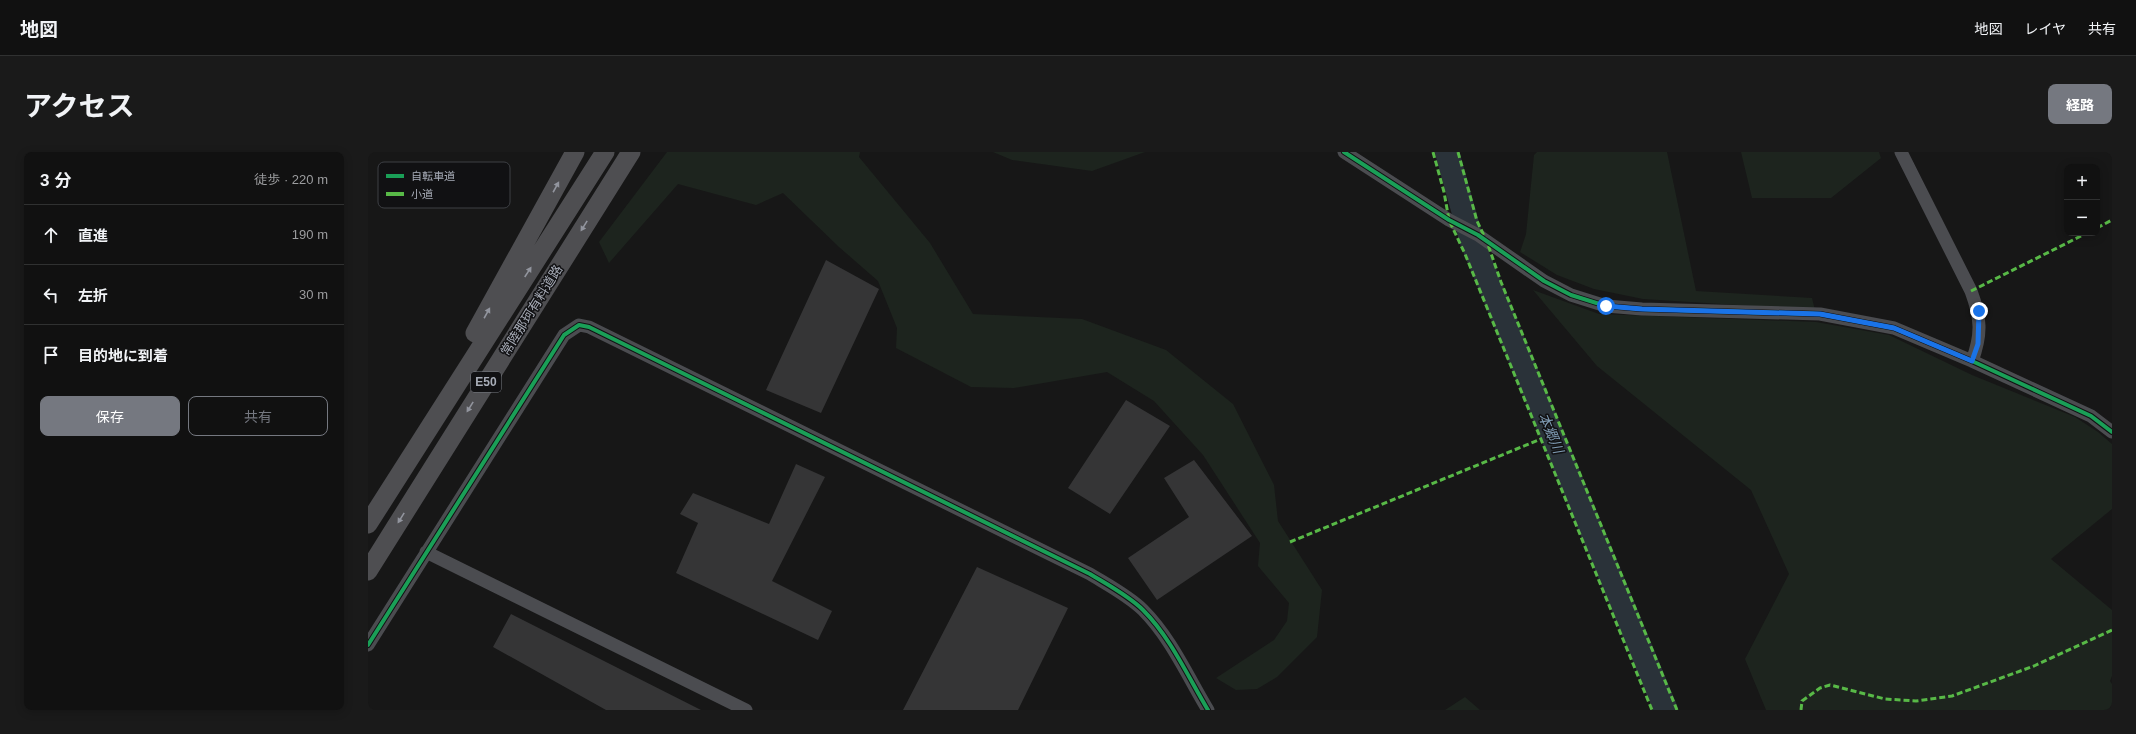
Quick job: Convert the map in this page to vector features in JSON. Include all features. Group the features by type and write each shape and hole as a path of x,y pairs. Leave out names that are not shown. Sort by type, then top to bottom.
{"highway":[{"path":"370,521 576,152"},
{"name":"常陸那珂有料道路","path":"370,521 605,152"},
{"name":"常陸那珂有料道路","path":"368,571 631,152"},
{"path":"605,193 636,152"}],"street":[{"path":"1344,152 1456,223 1478,235 1544,281 1571,295 1606,306 1642,309 1820,314 1894,328 1972,361 2091,416 2112,432"},
{"path":"1901,152 1971,291 1979,311 1978,344 1972,361"},
{"path":"368,645 564,335 579,326 589,327 1083,571 1112,587 1142,609 1156,624 1208,710"},
{"path":"426,552 746,710"}],"shaded area":[{"path":"667,152 860,152 859,157 930,243 973,314 1082,319 1166,350 1233,404 1274,485 1278,521 1322,590 1317,637 1277,677 1257,689 1236,690 1216,678 1274,640 1287,621 1289,603 1258,566 1260,543 1203,455 1154,401 1107,372 1014,388 971,387 896,348 897,328 878,281 839,247 783,193 756,205 678,184 609,263 599,242"},
{"path":"993,152 1145,152 1092,171 1012,160"},
{"path":"1537,152 1667,152 1696,291 1812,298 1815,310 1643,299 1594,289 1557,275 1520,252 1526,234 1534,155"},
{"path":"1741,152 1879,152 1881,158 1831,198 1752,198"},
{"path":"1533,290 1599,314 1816,322 1889,335 1972,375 2075,417 2098,432 2112,444 2112,509 2051,559 2112,610 2112,676 2110,681 2112,684 2112,710 1766,710 1745,659 1789,574 1751,490 1597,366"},
{"path":"1465,697 1480,710 1445,710"}],"building":[{"path":"826,260 879,289 821,413 766,390"},
{"path":"1126,400 1170,426 1110,514 1068,488"},
{"path":"1194,460 1252,536 1157,600 1128,558 1189,517 1164,478"},
{"path":"796,464 825,477 772,581 832,611 818,640 676,573 698,523 680,514 693,493 769,524"},
{"path":"977,567 1068,608 1018,710 903,710"},
{"path":"511,614 701,710 606,710 493,647"}],"waterway":[{"name":"本郷川","path":"1447,152 1472,242 1666,710"}],"marked path":[{"path":"1433,152 1444,192 1449,220 1465,254 1652,710"},
{"path":"1458,152 1477,221 1487,242 1501,282 1677,710"},
{"path":"2100,226 2112,220"},
{"path":"1971,291 2081,236"},
{"path":"1290,542 1541,439"},
{"path":"1801,710 1802,701 1820,688 1830,685 1885,699 1916,701 1952,696 2034,666 2112,630"}],"cycle path":[{"path":"1344,152 1449,220 1478,235 1544,281 1571,295 1606,306 1642,309 1820,314 1894,328 1972,361 2091,416 2112,432"},
{"path":"368,645 564,335 579,325 589,327 1090,574 1125,595 1143,610 1171,645 1208,710"}],"route":[{"path":"1606,306 1642,309 1820,314 1862,320 1894,328 1972,361 1978,344 1979,311"}]}
